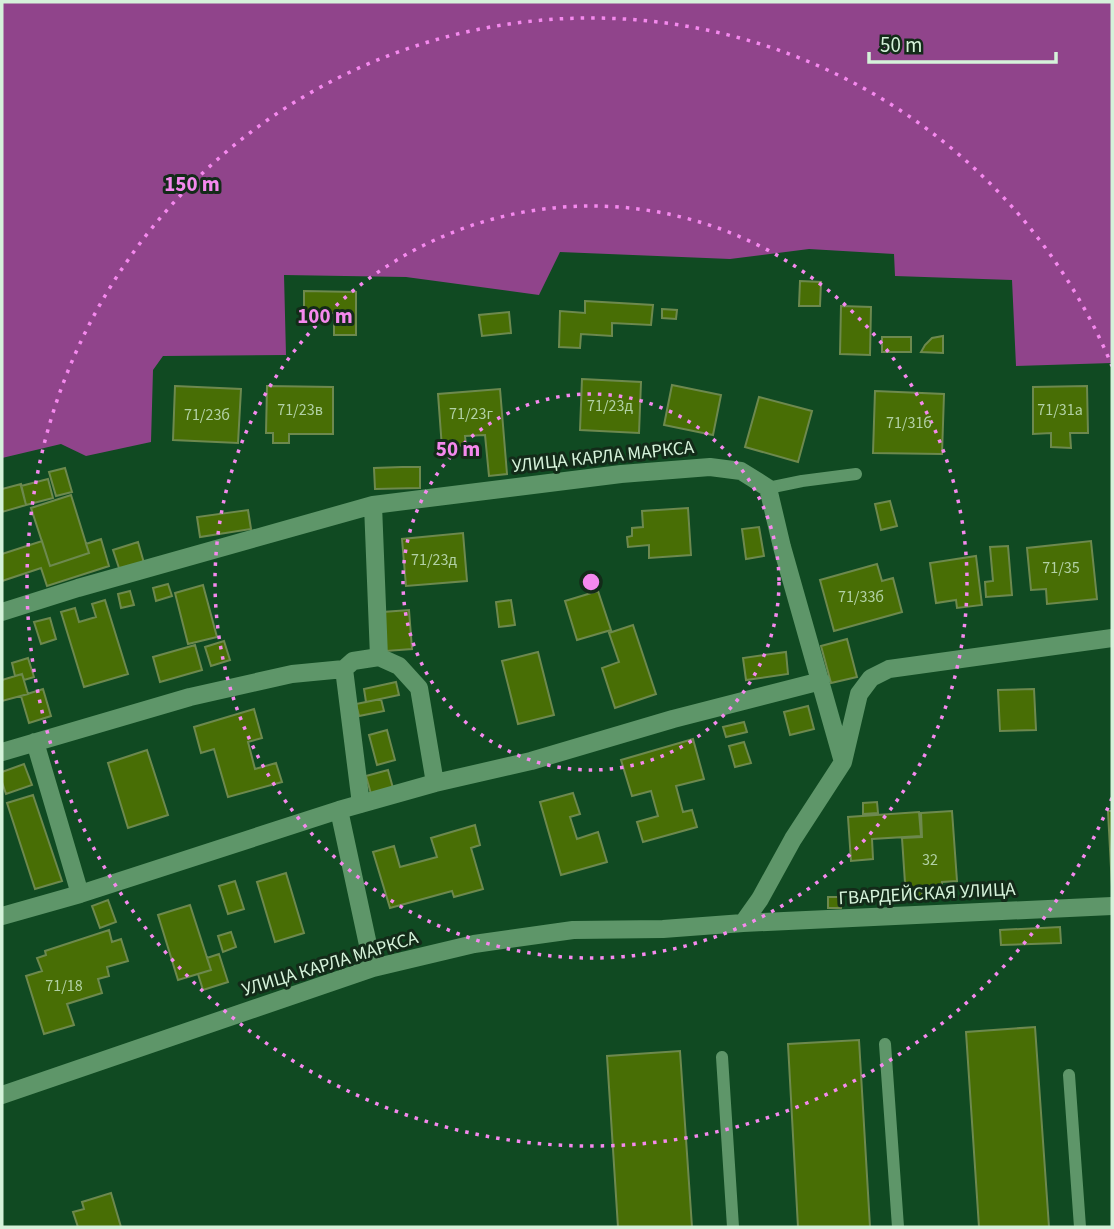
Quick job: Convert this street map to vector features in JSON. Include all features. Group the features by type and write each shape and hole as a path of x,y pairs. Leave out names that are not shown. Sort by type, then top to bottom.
{"street":[{"name":"УЛИЦА КАРЛА МАРКСА","path":"2,612 373,505 621,474 710,467 741,471 768,488"},
{"path":"768,488 843,762"},
{"path":"373,505 379,657"},
{"path":"743,923 843,762 859,694 871,678 889,669 1112,638"},
{"path":"2,752 190,697 292,674 344,669 353,662 379,657 399,666 419,688 435,783"},
{"path":"344,669 361,804"},
{"path":"2,916 80,894 339,810 435,783 531,761 673,719 821,681"},
{"path":"35,742 80,894"},
{"path":"339,810 373,968"},
{"name":"ГВАРДЕЙСКАЯ УЛИЦА","path":"743,923 1112,906"},
{"name":"УЛИЦА КАРЛА МАРКСА","path":"2,1095 373,968 474,944 573,930 663,929 743,923"}],"lane":[{"path":"768,488 856,474"},
{"path":"885,1044 898,1227"},
{"path":"722,1057 733,1227"},
{"path":"1069,1075 1080,1227"}],"shaded area":[{"path":"2,2 1112,2 1112,363 1016,366 1012,280 895,276 894,254 809,249 730,259 560,252 539,295 406,277 284,275 286,355 163,356 153,370 151,442 86,456 61,444 2,458"}],"building":[{"path":"800,281 821,282 820,306 799,306"},
{"path":"304,291 356,292 356,335 334,335 334,313 304,312"},
{"path":"585,301 653,305 651,325 612,323 612,336 581,334 580,348 559,347 560,311 585,313"},
{"path":"841,306 871,307 870,355 840,354"},
{"path":"662,309 677,310 676,319 662,318"},
{"path":"509,312 511,333 482,336 479,315"},
{"path":"943,336 943,353 921,352 932,338"},
{"path":"882,337 911,337 911,352 882,352"},
{"path":"582,379 641,382 639,433 580,430"},
{"path":"672,385 721,395 713,435 664,425"},
{"path":"175,386 241,389 238,443 173,440"},
{"path":"267,386 333,387 333,434 289,434 289,443 273,443 273,433 266,433"},
{"path":"1087,386 1088,433 1070,433 1071,448 1051,447 1051,433 1033,434 1033,387"},
{"path":"500,389 507,474 489,476 485,435 465,436 466,445 442,448 438,394"},
{"path":"875,391 944,394 942,454 873,453"},
{"path":"759,397 812,411 798,462 745,447"},
{"path":"420,467 420,488 375,489 374,468"},
{"path":"65,468 72,492 56,496 49,472"},
{"path":"48,479 53,498 26,505 21,486"},
{"path":"21,484 26,505 2,512 2,489"},
{"path":"71,495 89,553 50,566 31,508"},
{"path":"890,501 897,526 881,530 875,504"},
{"path":"688,508 691,555 649,558 649,545 628,547 627,537 632,536 632,528 643,527 642,511"},
{"path":"248,510 251,529 200,537 197,517"},
{"path":"759,527 764,556 746,559 742,529"},
{"path":"463,533 467,581 406,586 402,539"},
{"path":"101,539 109,566 47,586 41,568 2,581 2,554 42,541 50,566 89,553 86,544"},
{"path":"1091,541 1097,599 1047,604 1046,589 1031,590 1027,548"},
{"path":"138,542 144,563 120,571 113,550"},
{"path":"1008,546 1012,595 986,597 985,582 993,581 990,547"},
{"path":"976,556 982,605 957,608 956,600 936,603 930,563"},
{"path":"877,564 882,581 893,578 902,612 834,631 820,580"},
{"path":"168,584 172,596 156,601 153,588"},
{"path":"203,585 217,637 188,644 175,593"},
{"path":"130,591 134,605 121,608 118,594"},
{"path":"598,591 611,630 577,640 565,601"},
{"path":"105,600 128,674 84,687 61,612 75,608 79,622 96,617 92,604"},
{"path":"511,600 515,625 499,627 496,602"},
{"path":"409,610 412,649 386,651 383,612"},
{"path":"50,618 56,639 41,644 34,622"},
{"path":"633,625 656,694 615,708 602,668 619,662 609,633"},
{"path":"847,639 857,677 831,683 821,646"},
{"path":"224,641 230,660 211,666 205,647"},
{"path":"195,645 202,670 160,682 153,657"},
{"path":"538,652 554,715 518,724 502,661"},
{"path":"786,652 788,674 746,680 743,658"},
{"path":"28,658 34,677 24,680 22,674 15,676 12,663"},
{"path":"22,674 28,694 2,701 2,680"},
{"path":"396,682 399,695 366,702 364,689"},
{"path":"43,689 51,716 29,723 21,696"},
{"path":"1034,689 1036,730 1000,731 998,690"},
{"path":"381,699 384,711 359,716 356,704"},
{"path":"808,706 814,729 790,735 784,712"},
{"path":"254,709 262,738 248,742 255,769 276,763 282,782 228,797 214,749 201,753 194,727"},
{"path":"744,722 747,732 726,737 723,727"},
{"path":"387,730 395,760 377,765 369,735"},
{"path":"693,739 704,779 676,786 683,812 692,810 697,827 643,842 637,822 658,816 651,791 632,796 621,760"},
{"path":"744,742 751,763 735,767 729,746"},
{"path":"147,750 168,815 128,828 108,763"},
{"path":"24,764 32,785 6,794 2,772"},
{"path":"388,770 393,788 371,794 366,776"},
{"path":"573,793 580,814 570,817 577,839 598,832 607,862 561,875 540,802"},
{"path":"33,795 62,881 35,889 7,803"},
{"path":"877,802 878,813 863,814 863,803"},
{"path":"952,811 957,881 942,882 942,892 922,893 923,897 906,898 902,838 922,837 921,813"},
{"path":"1108,811 1112,811 1112,887"},
{"path":"919,812 921,836 872,839 873,859 851,861 848,817"},
{"path":"475,825 480,845 471,848 483,889 454,897 452,891 390,908 373,852 394,846 400,867 437,857 431,838"},
{"path":"286,873 304,933 275,942 257,882"},
{"path":"235,881 244,909 228,914 219,886"},
{"path":"828,897 842,897 841,908 828,908"},
{"path":"108,900 116,922 100,928 92,906"},
{"path":"190,905 211,970 178,980 158,915"},
{"path":"1060,927 1061,943 1001,945 1000,930"},
{"path":"109,930 112,942 121,939 128,961 107,967 109,976 98,979 102,993 67,1004 74,1025 44,1034 26,976 42,971 37,958 46,955 45,951"},
{"path":"231,932 236,947 223,952 218,936"},
{"path":"219,954 228,982 203,990 198,974 211,970 207,958"},
{"path":"1035,1027 1049,1227 979,1227 966,1032"},
{"path":"859,1040 870,1227 798,1227 788,1044"},
{"path":"680,1051 692,1227 618,1227 607,1056"},
{"path":"111,1193 121,1227 78,1227 73,1212 84,1209 82,1202"}]}
